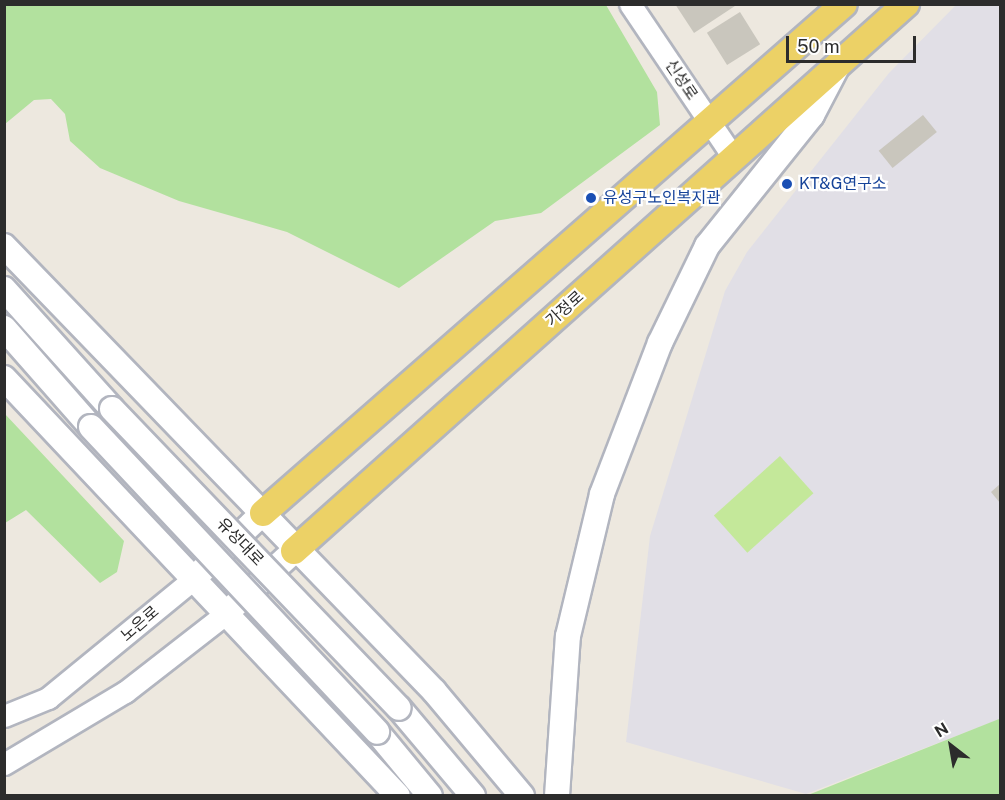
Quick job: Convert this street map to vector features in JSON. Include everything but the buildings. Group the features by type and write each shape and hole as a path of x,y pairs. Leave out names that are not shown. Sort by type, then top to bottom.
{"main road":[{"path":"263,513 844,4"},
{"name":"가정로","path":"224,615 732,155 906,4"},
{"path":"556,795 568,636 602,494 660,343 706,246 812,115 839,64"},
{"path":"4,246 263,513 294,551 434,691 522,795"},
{"name":"유성대로","path":"4,289 112,409 399,708 473,795"},
{"name":"유성대로","path":"4,327 92,427 377,732 430,795"},
{"path":"4,378 224,615 398,795"},
{"name":"노은로","path":"192,580 263,513"}],"street":[{"name":"신성로","path":"630,4 732,155"},
{"name":"노은로","path":"4,716 48,698 192,580"},
{"path":"4,765 125,692 224,615"}],"shaded area":[{"path":"956,5 1000,5 1000,719 806,794 626,742 650,536 725,291 747,252 889,73"}],"green space":[{"path":"5,5 606,5 657,92 660,125 541,213 495,221 399,288 287,232 179,201 100,168 70,141 65,114 51,99 34,100 5,124"},
{"path":"5,414 124,541 117,572 100,583 26,510 5,523"},
{"path":"780,456 813,493 747,553 714,516"},
{"path":"999,719 1000,795 808,795"}],"place":[{"name":"KT&G연구소","path":"787,184"},
{"name":"유성구노인복지관","path":"591,198"}]}
